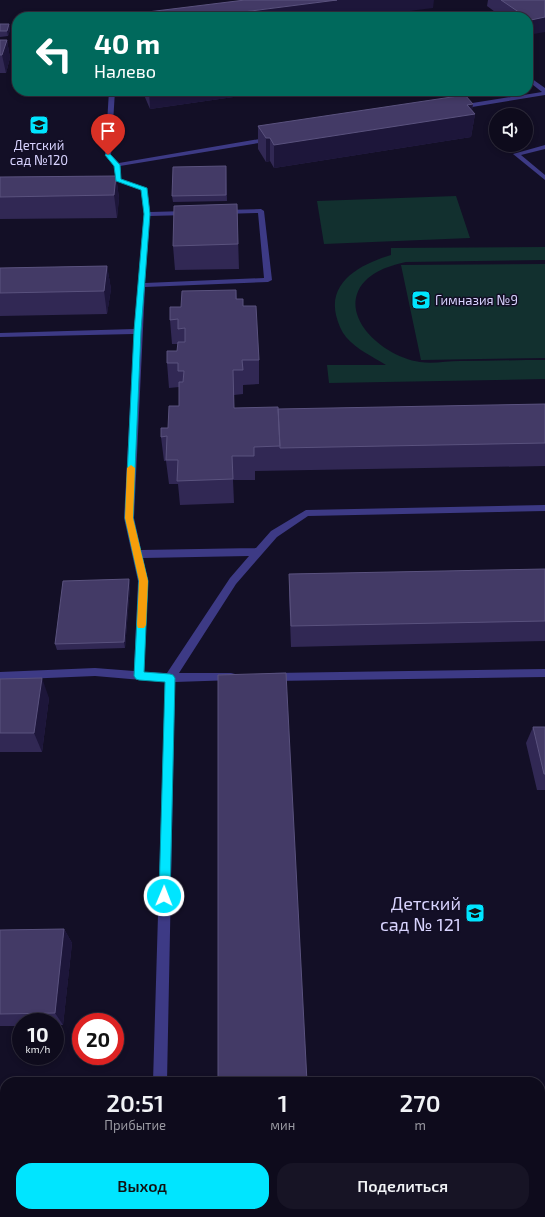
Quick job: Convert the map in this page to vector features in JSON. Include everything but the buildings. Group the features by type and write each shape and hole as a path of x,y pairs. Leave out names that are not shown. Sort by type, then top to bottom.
{"lane":[{"path":"533,82 545,92"},
{"path":"533,94 545,92"},
{"path":"112,96 108,155 117,165 115,180 144,189 147,214 138,331 129,518 143,581 139,676"},
{"path":"452,109 523,96"},
{"path":"117,165 280,138"},
{"path":"545,147 516,154 545,178"},
{"path":"142,285 268,280 261,211 215,212"},
{"path":"147,214 192,213"},
{"path":"0,335 138,331"},
{"path":"160,1077 170,678 233,581 274,534 306,513 545,508"},
{"path":"137,554 258,552"},
{"path":"0,676 95,672 170,678 240,677"},
{"path":"264,677 545,673"}],"green space":[{"path":"456,196 470,238 324,244 317,201"},
{"path":"545,247 545,260 406,262 391,266 377,272 365,281 360,287 355,303 359,320 369,334 381,345 404,358 430,363 460,361 545,360 545,379 329,383 327,365 386,365 350,342 341,330 336,315 335,303 337,292 350,275 370,263 391,255 391,248"},
{"path":"545,264 545,358 421,360 401,265"}],"slow traffic":[{"path":"131,468 129,518 143,581 141,625"}],"place":[{"name":"Детский сад №120","path":"39,125"},
{"name":"Гимназия №9","path":"421,300"},
{"name":"Детский сад № 121","path":"475,913"}],"route":[{"path":"108,155 117,165 118,180 144,189 147,214 138,331 129,518 143,581 139,676 170,678 164,896"}]}
